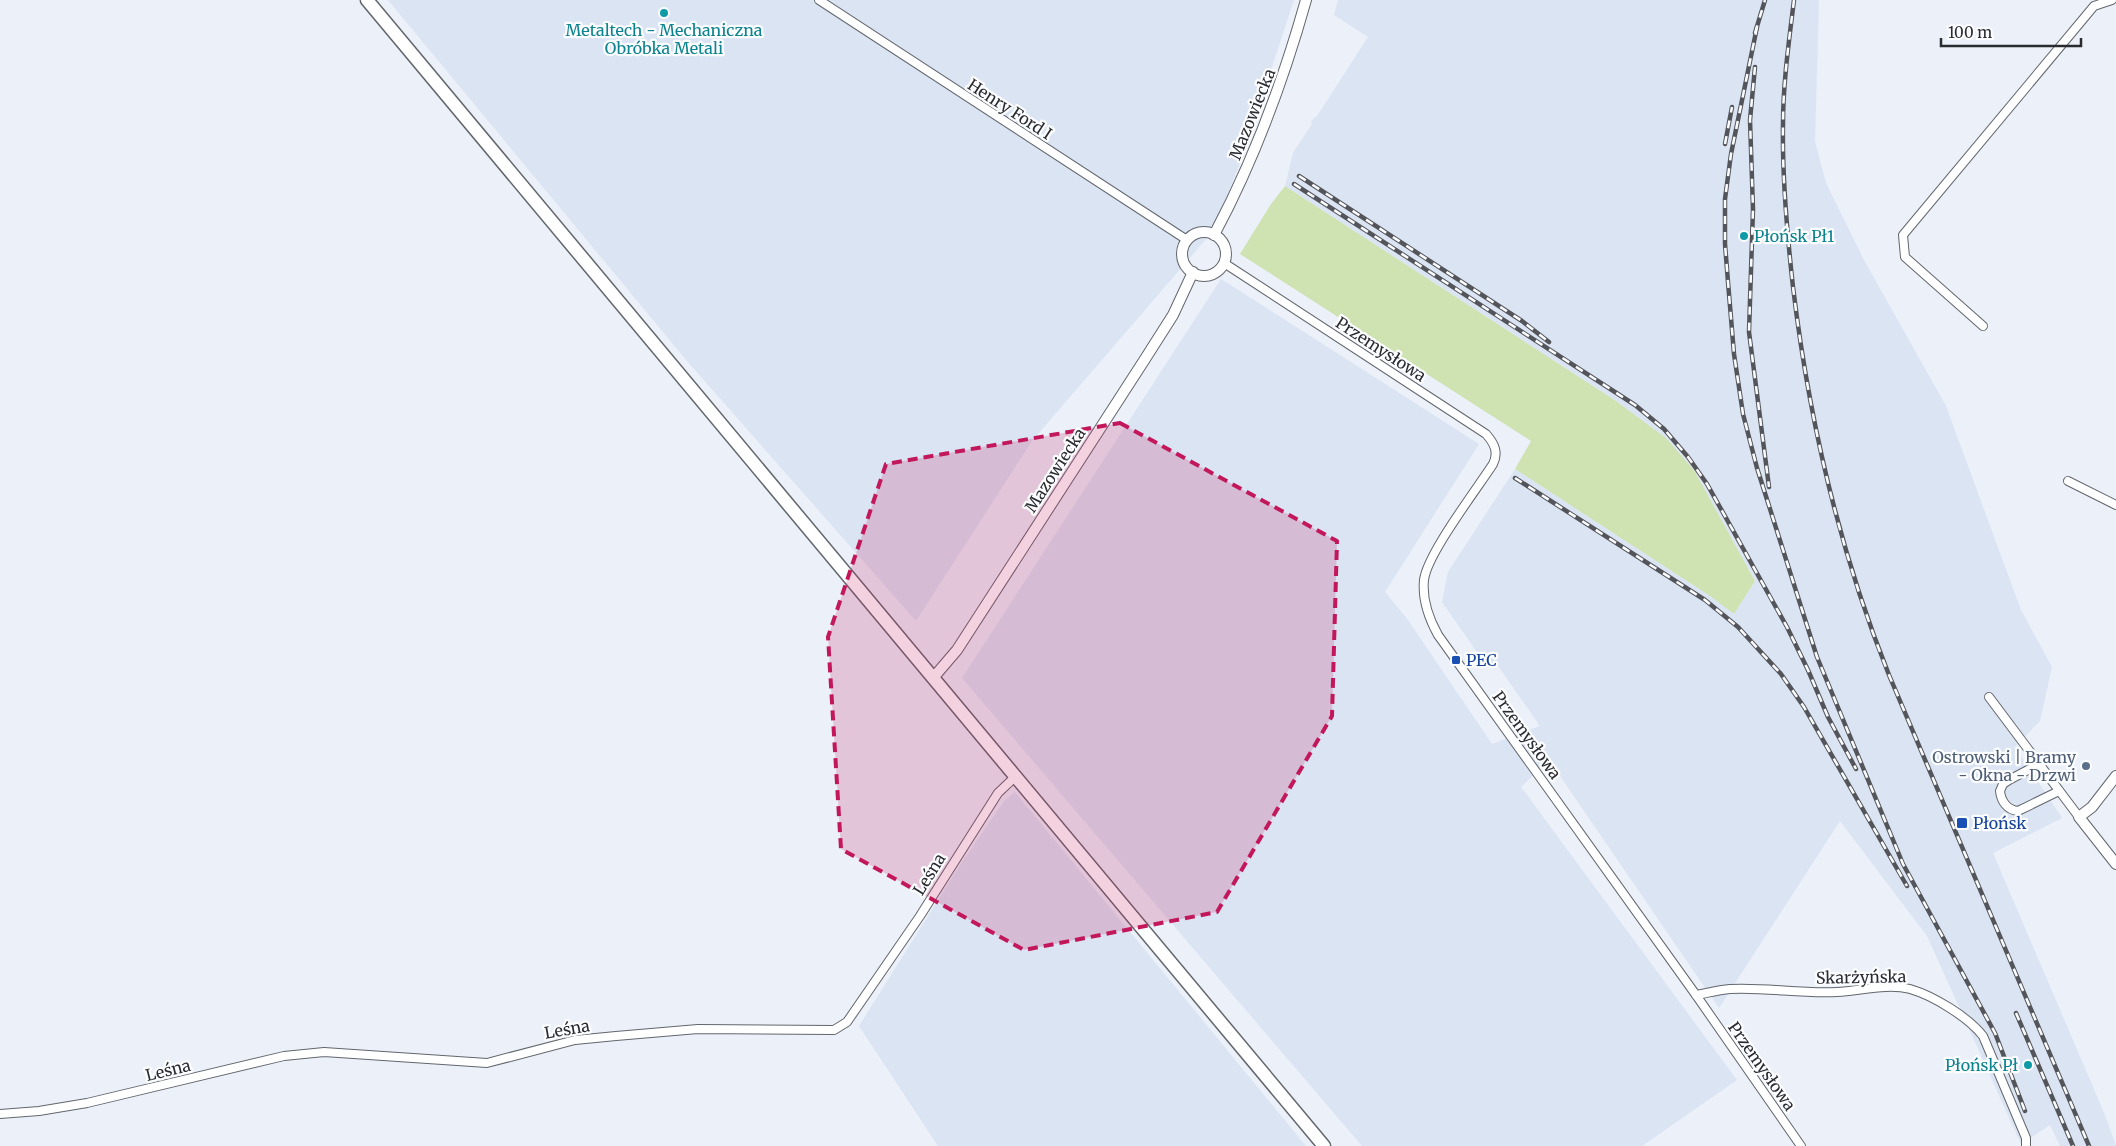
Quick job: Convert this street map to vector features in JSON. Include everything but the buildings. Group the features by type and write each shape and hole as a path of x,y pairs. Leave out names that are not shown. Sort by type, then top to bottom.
{"main road":[{"path":"367,0 1324,1146"}],"street":[{"name":"Henry Ford I","path":"819,0 1187,240"},
{"name":"Mazowiecka","path":"1214,234 1238,190 1281,85 1306,0"},
{"path":"1983,326 1905,257 1903,235 2094,6 2112,2"},
{"path":"1197,234 1214,234 1225,247 1224,263 1220,269 1208,276 1193,272 1184,262 1184,247 1187,240 1197,234"},
{"name":"Przemysłowa","path":"1224,263 1486,434 1494,442 1496,457 1493,464 1432,557 1424,578 1424,600 1430,621 1438,635 1696,995 1801,1146"},
{"name":"Mazowiecka","path":"933,678 960,645 1146,359 1172,315 1193,272"},
{"path":"2068,480 2115,501"},
{"path":"1989,697 2116,864"},
{"path":"2039,764 2004,784 2000,791 2000,796 2007,807 2012,810 2024,809 2059,791"},
{"path":"2079,817 2092,806 2116,776"},
{"name":"Leśna","path":"0,1114 88,1104 284,1056 324,1052 487,1063 576,1040 616,1036 698,1029 834,1030 847,1022 920,916 998,793 1016,777"},
{"name":"Skarżyńska","path":"1696,995 1730,989 1836,992 1892,988 1908,989 1921,993 1964,1017 1984,1036 2026,1138 2026,1146"}],"highlighted area":[{"path":"1120,423 1337,541 1332,716 1217,912 1024,950 841,849 828,637 886,464"}],"shaded area":[{"path":"388,0 1294,0 1242,158 1213,231 1032,441 916,621 687,361"},
{"path":"1338,0 1819,0 1815,141 1826,183 1865,262 1946,406 2021,610 2052,667 2040,721 2015,747 2062,818 1993,853 2105,1115 2116,1146 2060,1146 2050,1125 2021,1144 1927,936 1840,821 1719,1008 1549,760 1521,787 1737,1080 1642,1146 1362,1146 962,678 1221,279 1479,444 1385,592 1408,620 1492,744 1540,726 1496,663 1488,668 1442,602 1448,572 1515,469 1710,596 1734,614 1755,581 1694,470 1666,438 1616,401 1285,186 1293,153 1312,124 1311,121 1317,116 1368,37 1334,15"},
{"path":"1015,792 1306,1146 938,1146 859,1026 958,868 1004,801"}],"green space":[{"path":"1285,186 1616,401 1666,438 1694,470 1755,581 1734,614 1710,596 1515,469 1531,441 1240,254 1271,204"}],"railway":[{"path":"1755,33 1765,0"},
{"path":"1794,0 1783,109 1785,206 1800,337 1817,435 1828,484 1855,580 1889,675 2089,1146"},
{"path":"1757,27 1731,154 1725,199 1725,244 1734,354 1743,414 1757,468 1817,657 1903,864 1995,1033 2025,1111"},
{"path":"1755,67 1750,120 1753,209 1749,332 1769,487"},
{"path":"1725,144 1732,107"},
{"path":"1299,176 1522,321 1549,342"},
{"path":"1294,184 1635,405 1664,429 1688,457 1707,484 1787,627 1828,717 1856,769"},
{"path":"1515,478 1705,600 1738,627 1781,674 1804,707 1907,886"},
{"path":"2016,1013 2073,1146"}],"place":[{"name":"Metaltech - Mechaniczna Obróbka Metali","path":"664,13"},
{"name":"Płońsk Pł1","path":"1744,236"},
{"name":"PEC","path":"1456,660"},
{"name":"Ostrowski | Bramy - Okna - Drzwi","path":"2086,766"},
{"name":"Płońsk","path":"1962,823"},
{"name":"Płońsk Pł","path":"2028,1065"}]}
